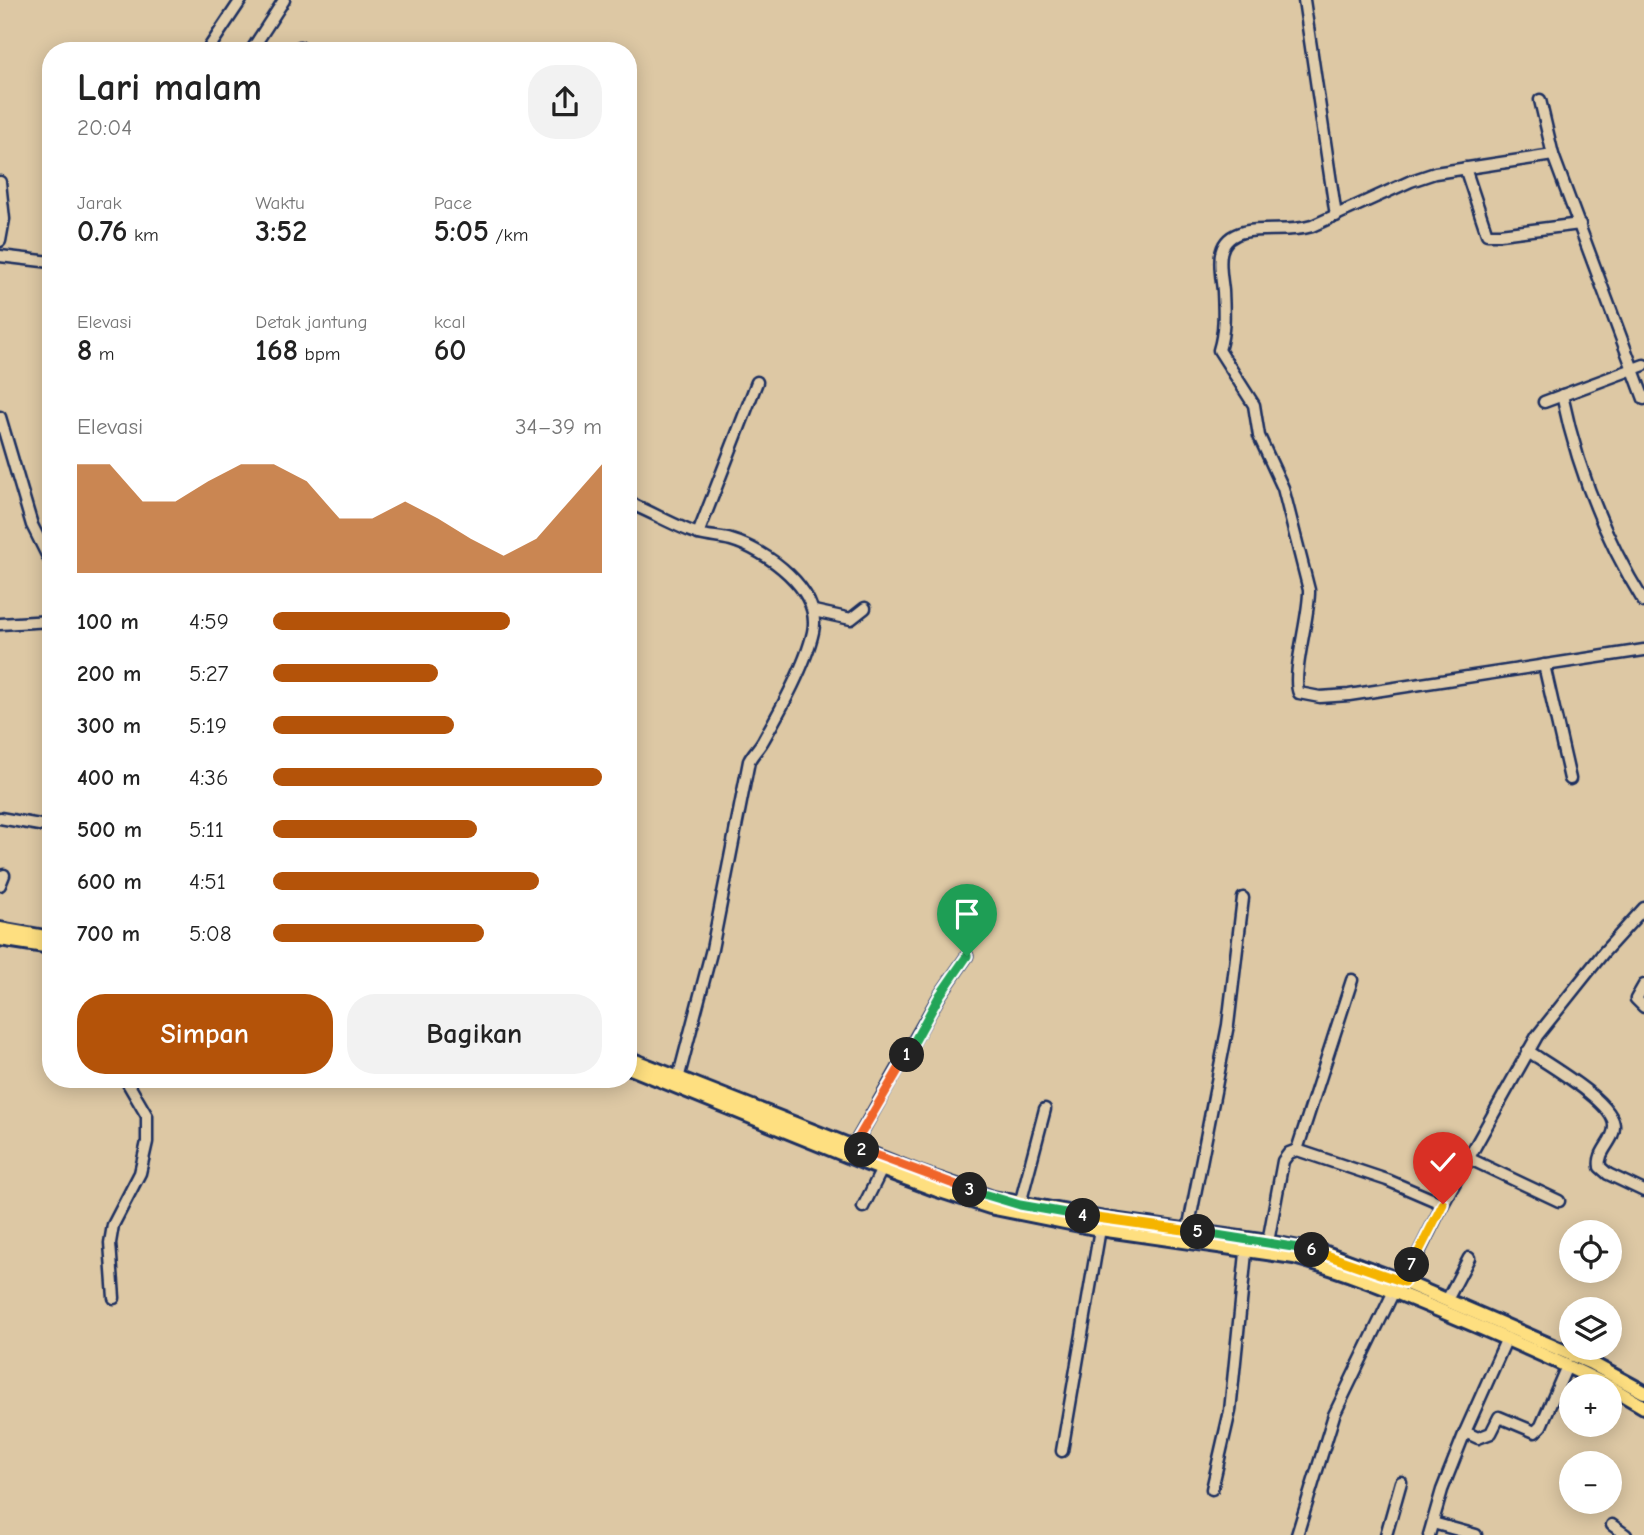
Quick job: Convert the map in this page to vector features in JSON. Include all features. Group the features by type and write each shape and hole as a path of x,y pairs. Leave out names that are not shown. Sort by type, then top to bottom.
{"main road":[{"path":"0,929 42,936"},
{"path":"0,939 42,946"},
{"path":"637,1062 882,1169 990,1207 1188,1230 1304,1259 1447,1300 1591,1363 1644,1392"},
{"path":"637,1070 678,1082 922,1174 1041,1213 1100,1229 1247,1245 1268,1241 1326,1253 1583,1374"},
{"path":"1622,1394 1644,1407"}],"street":[{"path":"213,42 240,0"},
{"path":"257,42 284,0"},
{"path":"1304,0 1336,216"},
{"path":"1540,100 1553,155 1644,399"},
{"path":"1553,155 1436,173 1411,181 1302,229 1255,230 1236,234 1224,245 1219,258 1224,327 1219,350 1251,398 1259,436 1283,488 1309,590 1310,606 1297,691 1306,696 1349,695 1644,650"},
{"path":"1465,168 1488,234 1580,224"},
{"path":"0,182 4,219 0,241"},
{"path":"0,256 42,261"},
{"path":"1544,402 1644,365"},
{"path":"698,534 757,382"},
{"path":"1562,395 1576,453 1595,506 1644,602"},
{"path":"0,417 32,526 42,545"},
{"path":"637,506 698,534 731,540 759,552 800,586 811,601 814,611 813,633 807,653 763,740 749,761 712,949 678,1082"},
{"path":"814,611 851,619 865,608"},
{"path":"0,624 42,622"},
{"path":"1544,666 1570,779"},
{"path":"0,818 42,825"},
{"path":"1188,1230 1228,1026 1243,898"},
{"path":"1297,1535 1334,1415 1468,1158 1537,1036 1604,952 1644,908"},
{"path":"853,1147 940,995 967,956"},
{"path":"1297,1150 1352,980"},
{"path":"1644,985 1636,999 1644,1007"},
{"path":"1528,1051 1597,1098 1611,1114 1614,1130 1600,1157 1600,1167 1608,1174 1644,1191"},
{"path":"114,1298 110,1242 113,1225 140,1173 147,1142 148,1123 145,1110 131,1088"},
{"path":"1020,1205 1045,1109"},
{"path":"1268,1241 1283,1161 1289,1153 1297,1150 1387,1180 1443,1204"},
{"path":"1468,1158 1559,1201"},
{"path":"863,1207 882,1169"},
{"path":"1062,1451 1100,1229"},
{"path":"1212,1489 1230,1411 1247,1245"},
{"path":"1447,1300 1469,1258"},
{"path":"1429,1535 1442,1490 1507,1338"},
{"path":"1465,1432 1478,1438 1491,1433 1499,1417 1535,1432 1541,1426 1567,1366"},
{"path":"1386,1535 1401,1482"},
{"path":"1433,1523 1476,1535"},
{"path":"1612,1525 1626,1535"}],"route":[{"path":"967,956 940,995 853,1147 922,1174 1020,1205 1288,1245 1326,1253 1404,1282 1443,1204"}]}
